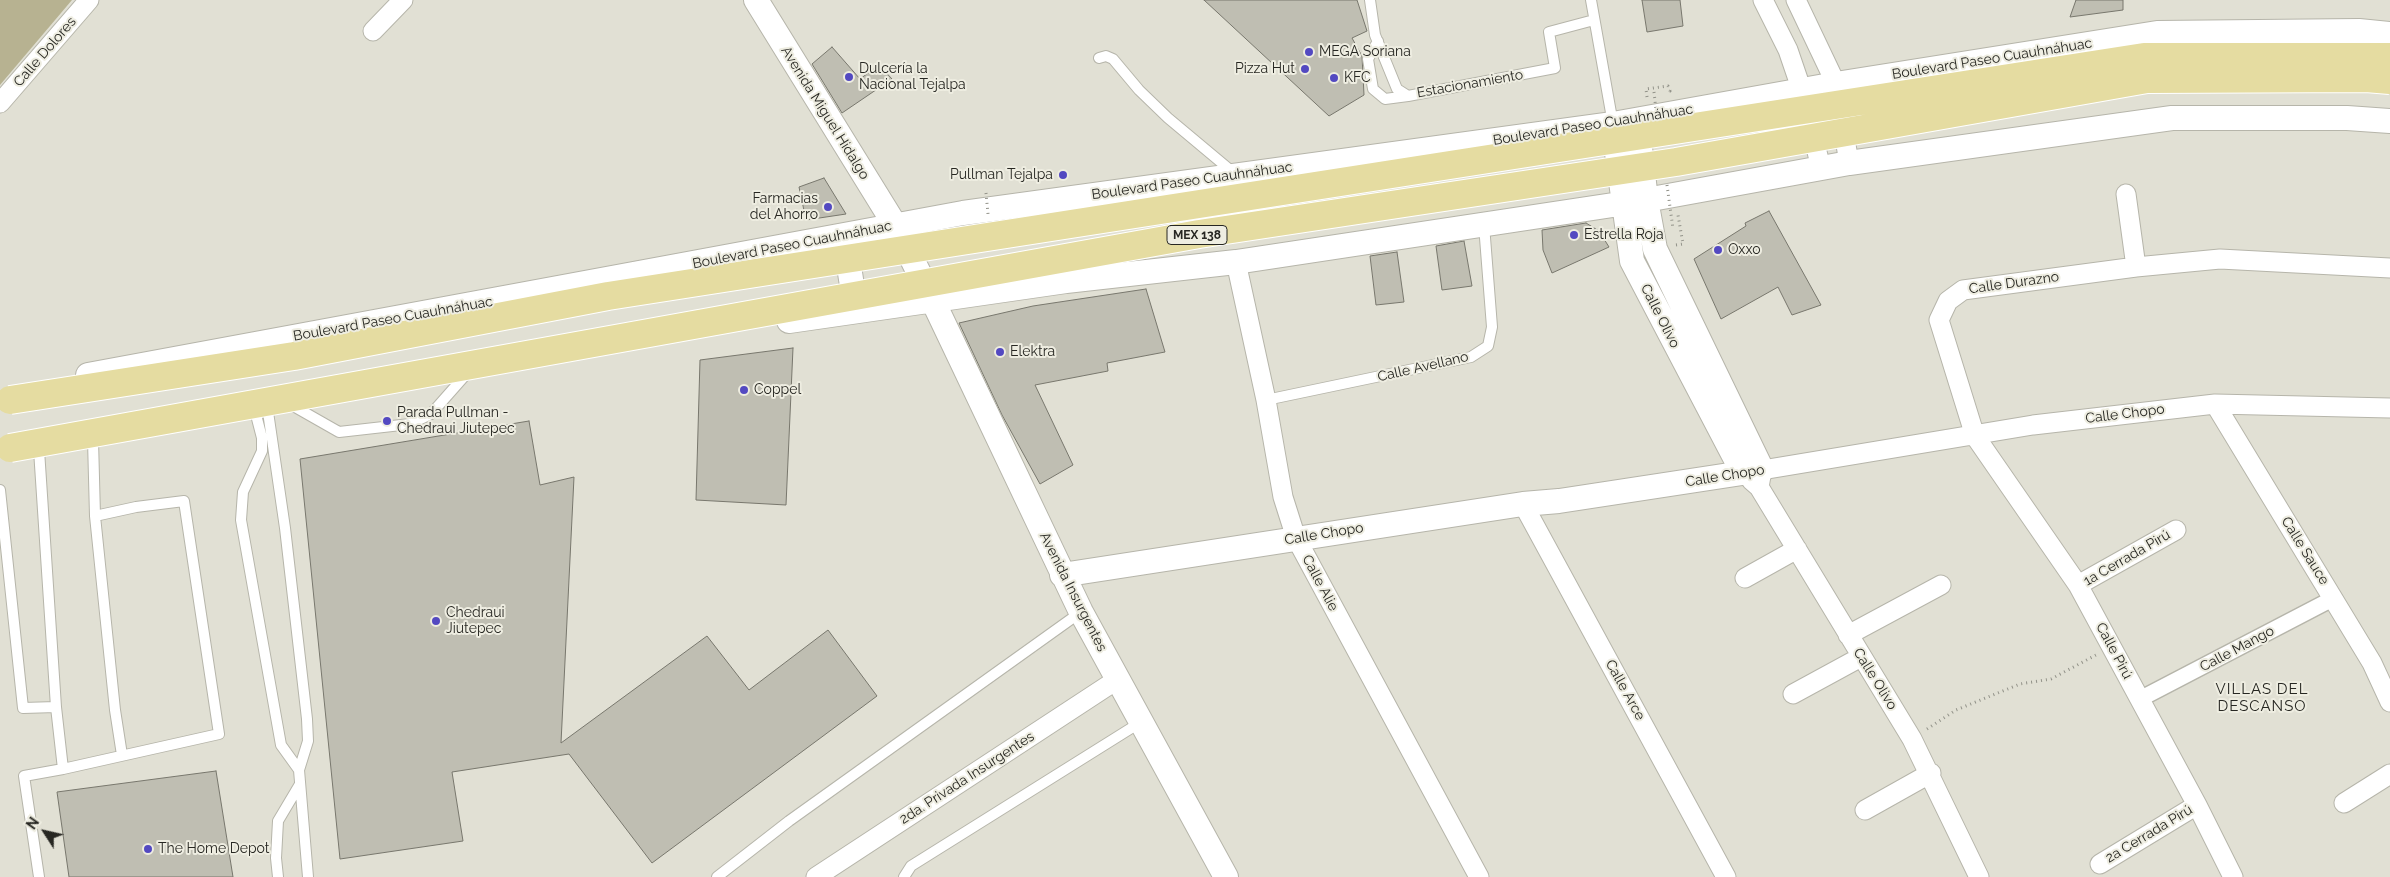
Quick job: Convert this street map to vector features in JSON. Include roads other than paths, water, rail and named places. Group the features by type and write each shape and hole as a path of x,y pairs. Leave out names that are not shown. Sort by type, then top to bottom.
{"main road":[{"name":"Boulevard Paseo Cuauhnáhuac","path":"5,396 294,356 618,294 2144,57 2390,57"},
{"name":"MEX 138","path":"5,452 1199,234 1676,162 2147,79 2366,78 2390,80"}],"street":[{"name":"Calle Dolores","path":"0,103 89,0"},
{"path":"373,31 403,0"},
{"name":"Avenida Miguel Hidalgo","path":"756,0 895,225 933,301"},
{"path":"1763,0 1788,50 1802,91 1821,168"},
{"path":"1796,0 1836,84 1849,162"},
{"name":"Boulevard Paseo Cuauhnáhuac","path":"5,396 895,225 1236,175 1637,121 1836,84 2157,33 2359,31 2390,34"},
{"name":"MEX 138","path":"5,452 39,450 269,404 469,370 856,311 1066,281 1236,262 1484,225 1634,202 1849,162 2172,118 2346,118 2390,121"},
{"name":"Calle Olivo","path":"1637,121 1632,261 1797,549 1912,739 1931,773 1979,877"},
{"name":"Calle Olivo","path":"1612,124 1634,202"},
{"path":"2126,194 2136,267"},
{"path":"1055,201 1066,281"},
{"path":"850,267 889,261 895,225"},
{"path":"844,236 856,311"},
{"name":"Calle Durazno","path":"1975,436 1939,320 1948,301 1963,290 2136,267 2220,259 2390,268"},
{"name":"Calle Alie","path":"1236,262 1266,400 1282,497 1296,538 1479,877"},
{"name":"Avenida Insurgentes","path":"933,301 1062,575 1226,877"},
{"name":"Calle Chopo","path":"1062,575 1523,504 1755,477 2033,425 2215,404 2390,408"},
{"name":"Calle Sauce","path":"2215,404 2334,598 2381,663 2390,702"},
{"name":"Calle Pirú","path":"1975,436 2078,585 2197,805 2233,877"},
{"name":"Calle Arce","path":"1523,504 1726,877"},
{"name":"1a Cerrada Pirú","path":"2078,585 2176,530"},
{"path":"1745,578 1797,549"},
{"path":"1848,635 1941,585"},
{"name":"Calle Mango","path":"2140,699 2334,598"},
{"path":"1793,694 1861,657"},
{"name":"2da. Privada Insurgentes","path":"816,877 1118,679"},
{"path":"1865,810 1931,773"},
{"path":"2344,803 2390,774"},
{"name":"2a Cerrada Pirú","path":"2100,864 2197,805"}],"lane":[{"name":"Estacionamiento","path":"1370,0 1378,41 1396,89 1408,96 1555,68 1549,32 1594,20"},
{"path":"1591,0 1612,124"},
{"path":"1378,41 1368,59 1373,89 1385,99 1408,96"},
{"path":"1099,58 1106,56 1113,59 1139,90 1162,112 1236,175"},
{"name":"Calle Avellano","path":"1266,400 1471,357 1488,346 1492,327 1484,225"},
{"path":"269,404 339,432 410,424 431,414 469,370"},
{"path":"269,404 262,438 262,451 243,492 240,520 281,745 299,770"},
{"path":"269,404 307,719 308,741 299,770 308,877"},
{"path":"92,440 95,516 115,710 122,755"},
{"path":"39,450 56,707 63,768"},
{"path":"0,490 23,708 56,707"},
{"path":"39,877 24,776 219,734 184,501 136,507 95,516"},
{"path":"717,877 789,821 1081,612"},
{"path":"904,877 911,866 1141,722"},
{"path":"278,877 276,858 278,821 300,784"}],"place":[{"name":"MEGA Soriana","path":"1309,52"},
{"name":"Pizza Hut","path":"1305,69"},
{"name":"Dulcería la Nacional Tejalpa","path":"849,77"},
{"name":"KFC","path":"1334,78"},
{"name":"Pullman Tejalpa","path":"1063,175"},
{"name":"Farmacias del Ahorro","path":"828,207"},
{"name":"Estrella Roja","path":"1574,235"},
{"name":"Oxxo","path":"1718,250"},
{"name":"Elektra","path":"1000,352"},
{"name":"Coppel","path":"744,390"},
{"name":"Parada Pullman - Chedraui Jiutepec","path":"387,421"},
{"name":"Chedraui Jiutepec","path":"436,621"},
{"name":"The Home Depot","path":"148,849"}],"district":[{"name":"VILLAS DEL DESCANSO","path":"2262,698"}]}
